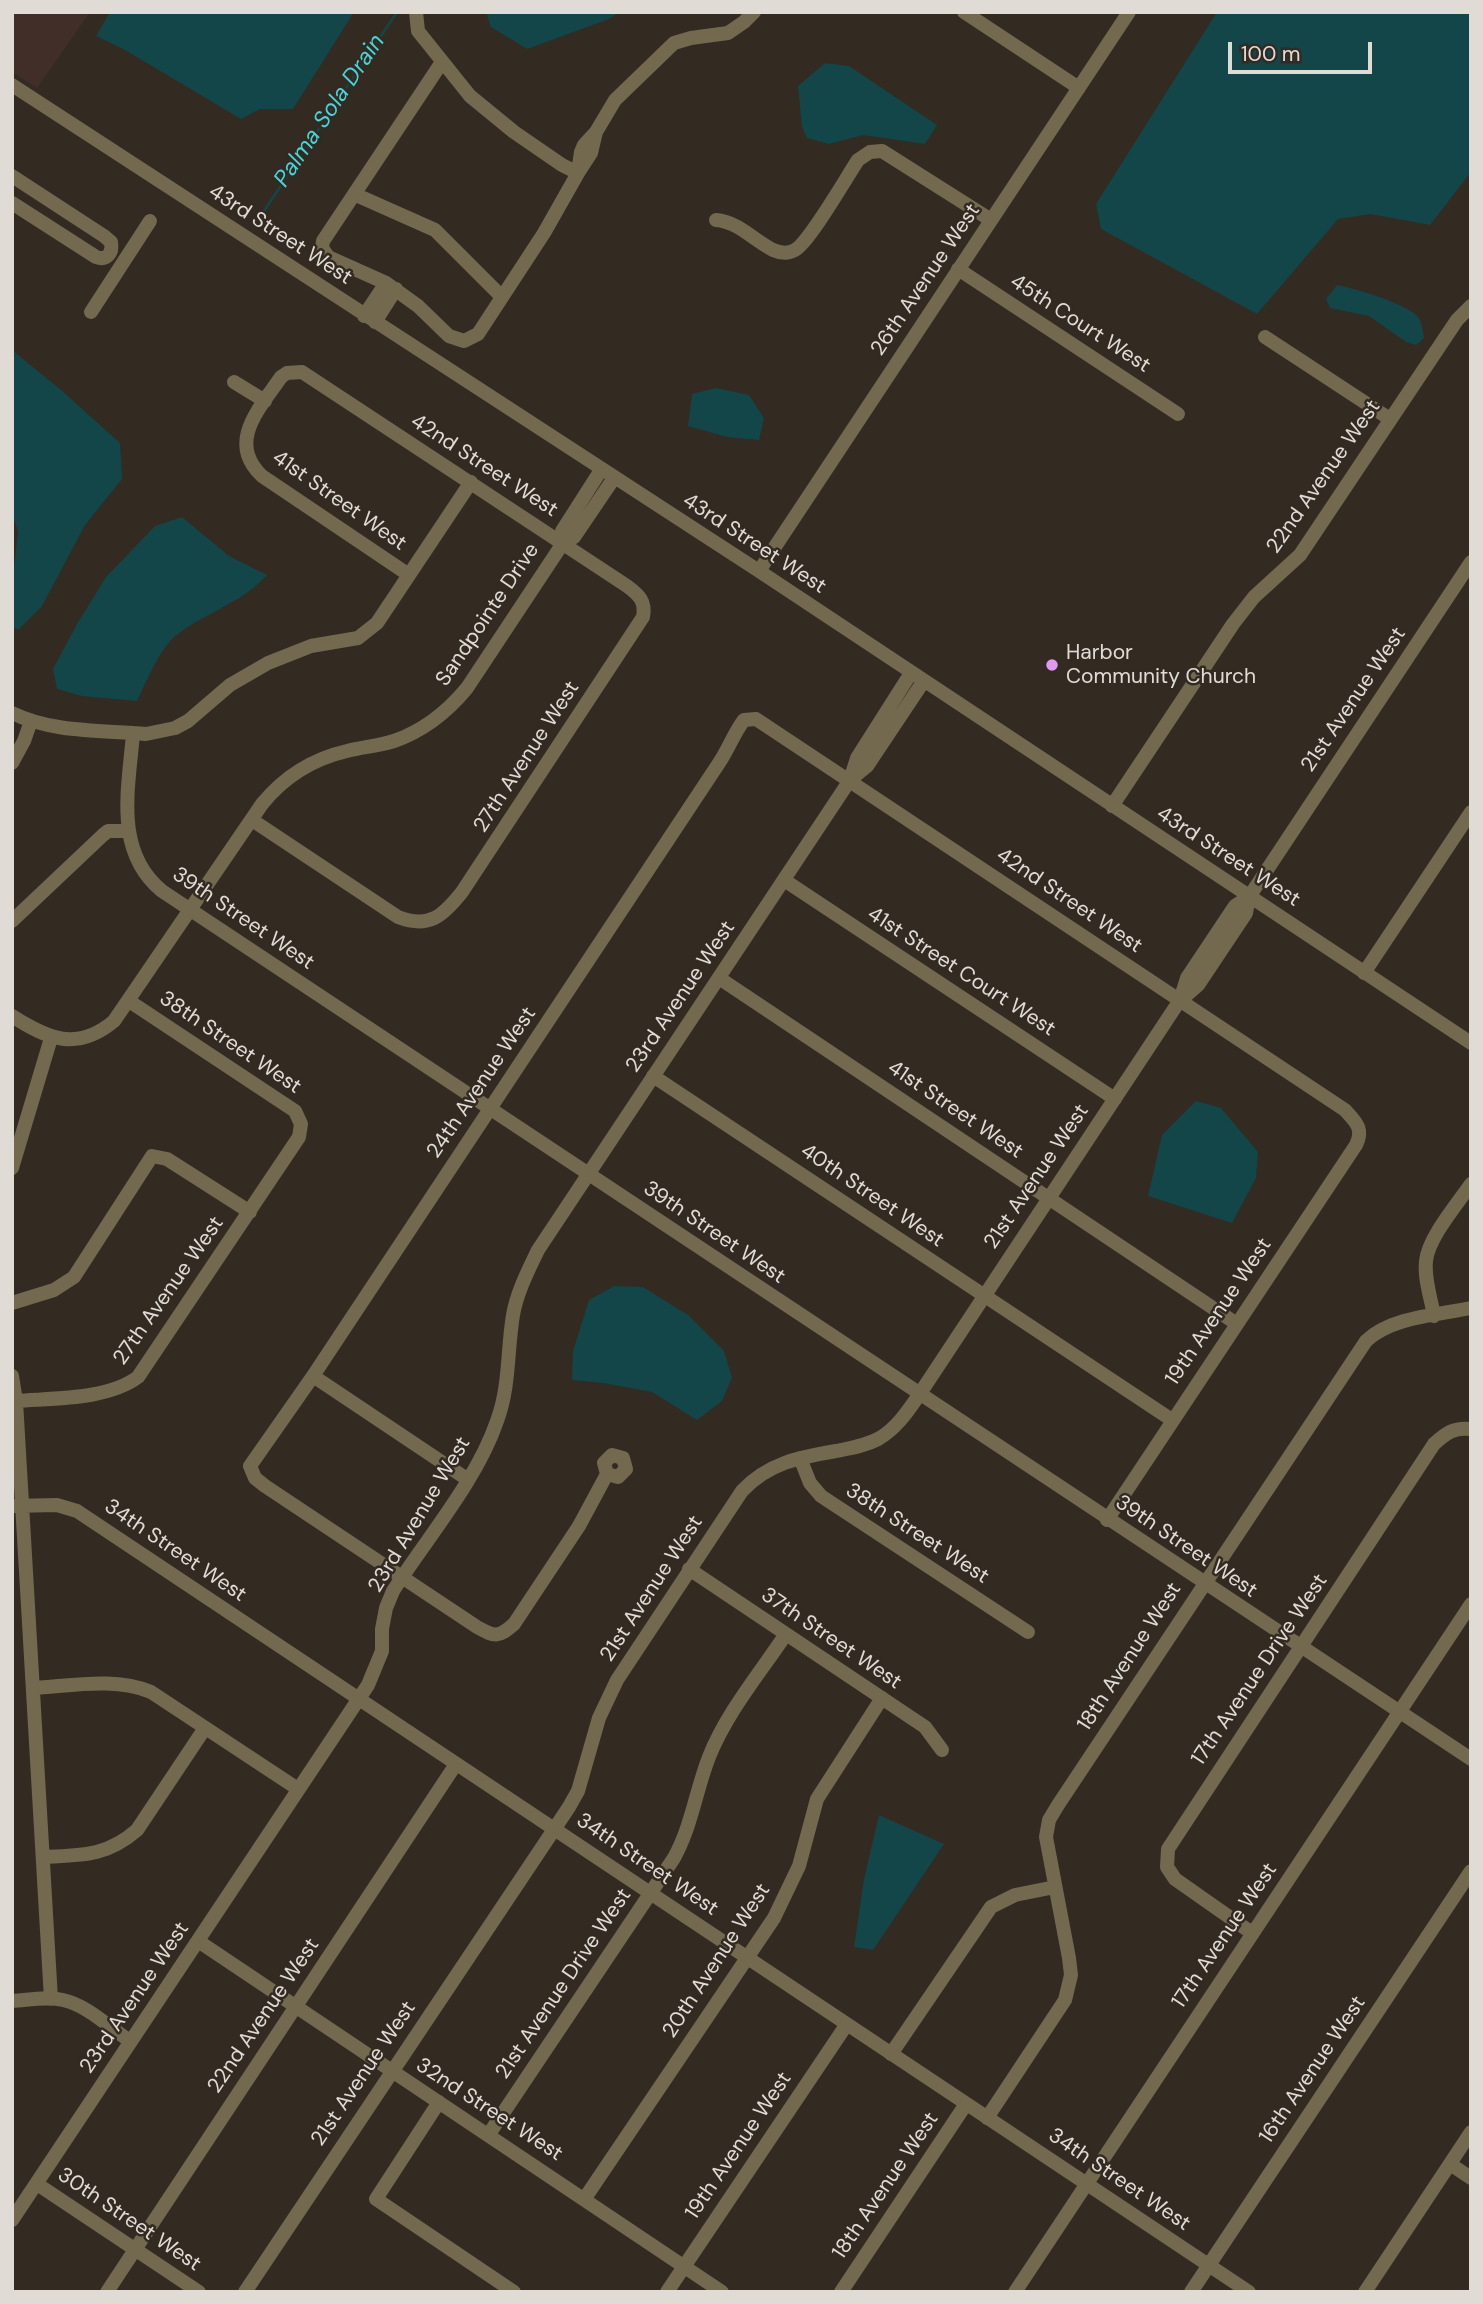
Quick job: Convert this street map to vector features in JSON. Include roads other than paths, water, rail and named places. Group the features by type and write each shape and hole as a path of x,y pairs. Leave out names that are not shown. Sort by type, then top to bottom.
{"street":[{"path":"416,12 418,32 470,96 494,117 562,165 578,173"},
{"path":"442,62 323,241 321,248 324,254 341,264 391,286 427,314 449,336 459,341 478,334 544,233 592,153 596,132 615,100 674,43 728,33 754,12"},
{"path":"964,12 1079,88"},
{"name":"26th Avenue West","path":"759,571 1129,12"},
{"name":"43rd Street West","path":"12,85 759,571 917,678 1470,1041"},
{"path":"716,220 737,226 773,250 788,253 800,245 858,160 870,152 882,151 991,220"},
{"path":"12,176 110,240 110,253 102,259 96,257 12,203"},
{"path":"355,194 435,230 502,297"},
{"path":"91,312 150,221"},
{"path":"110,253 123,262"},
{"name":"45th Court West","path":"958,269 1178,414"},
{"path":"369,319 391,286"},
{"name":"22nd Avenue West","path":"1112,806 1233,624 1254,597 1300,555 1457,320 1471,306"},
{"path":"1265,337 1390,419"},
{"name":"42nd Street West","path":"265,401 281,377 294,371 302,372 627,586 641,597 644,604"},
{"path":"234,382 265,401"},
{"name":"41st Street West","path":"265,401 248,429 246,438 248,458 262,476 409,575"},
{"name":"Sandpointe Drive","path":"51,1038 75,1040 98,1032 114,1021 276,787 299,770 333,754 403,737 443,713 467,688 563,543 562,531 607,474"},
{"path":"12,713 31,721 60,727 146,734 180,725 230,685 282,656 311,646 350,640 365,634 377,623 471,482"},
{"name":"21st Avenue West","path":"245,2292 578,1791 594,1732 617,1680 689,1569 748,1485 781,1463 859,1447 876,1440 894,1427 919,1395 1180,1000 1198,985 1246,913 1249,897 1471,562"},
{"name":"27th Avenue West","path":"252,820 398,917 414,921 441,916 462,892 642,621 644,604"},
{"name":"23rd Avenue West","path":"12,2220 359,1699 378,1663 387,1608 402,1577 467,1479 490,1439 507,1384 513,1314 538,1250 850,780 867,766 917,678"},
{"name":"42nd Street West","path":"749,720 756,719 850,780 1345,1110 1359,1127"},
{"name":"24th Avenue West","path":"402,1577 265,1486 251,1471 254,1458 313,1376 732,744 740,724 749,720"},
{"path":"12,764 31,721"},
{"name":"39th Street West","path":"133,733 128,831 133,853 143,871 157,887 1107,1520 1471,1759"},
{"path":"1364,973 1471,811"},
{"path":"12,921 108,831 128,831"},
{"name":"41st Street Court West","path":"784,880 1115,1099"},
{"name":"41st Street West","path":"719,978 1237,1324"},
{"name":"38th Street West","path":"129,1001 295,1111 301,1124"},
{"path":"12,1016 51,1038 12,1168"},
{"name":"40th Street West","path":"653,1076 1172,1420"},
{"name":"27th Avenue West","path":"16,1401 107,1392 138,1377 299,1137 301,1124"},
{"name":"19th Avenue West","path":"1107,1520 1356,1145 1360,1136 1359,1127"},
{"path":"12,1303 54,1290 74,1277 152,1156 167,1159 250,1212"},
{"path":"1434,1316 1427,1282 1426,1260 1430,1247 1471,1184"},
{"name":"18th Avenue West","path":"987,2118 1056,2015 1069,1989 1069,1958 1046,1837 1049,1820 1366,1341 1387,1326 1471,1308"},
{"path":"313,1376 467,1479"},
{"path":"12,1377 16,1401 17,1506 33,1688 51,1998"},
{"name":"17th Avenue Drive West","path":"1252,1933 1174,1879 1167,1867 1167,1854 1175,1836 1434,1444 1446,1432 1461,1428 1471,1429"},
{"name":"38th Street West","path":"800,1458 810,1483 821,1496 1028,1632"},
{"path":"402,1577 477,1626 502,1635 513,1624 579,1526 607,1474"},
{"name":"34th Street West","path":"17,1506 57,1505 77,1511 1249,2292"},
{"name":"37th Street West","path":"689,1569 925,1727 942,1750"},
{"name":"17th Avenue West","path":"1015,2292 1471,1604"},
{"name":"21st Avenue Drive West","path":"489,2134 684,1839 693,1815 699,1784 719,1735 786,1634"},
{"path":"33,1688 123,1683 151,1692 298,1789"},
{"name":"20th Avenue West","path":"585,2198 774,1918 792,1883 817,1799 883,1698"},
{"path":"43,1857 94,1854 129,1837 137,1830 205,1728"},
{"name":"22nd Avenue West","path":"107,2292 456,1764"},
{"name":"16th Avenue West","path":"1191,2292 1471,1871"},
{"path":"891,2054 991,1907 1015,1895 1055,1887"},
{"name":"32nd Street West","path":"198,1941 722,2292"},
{"path":"12,2001 51,1998 75,2005 130,2041"},
{"name":"19th Avenue West","path":"667,2292 847,2024"},
{"path":"439,2102 376,2199 514,2292"},
{"name":"18th Avenue West","path":"841,2292 966,2104"},
{"path":"1365,2292 1471,2132"},
{"path":"1450,2164 1471,2178"},
{"name":"30th Street West","path":"37,2183 199,2292"}],"water":[{"path":"110,12 354,12 293,109 260,109 241,119 125,50 96,36"},
{"path":"486,12 620,12 609,19 527,49 491,27"},
{"path":"1217,12 1471,12 1471,172 1430,225 1371,214 1338,219 1257,314 1101,229 1096,204"},
{"path":"825,63 849,66 937,125 925,144 863,135 829,144 807,138 802,127 798,86"},
{"path":"1337,285 1404,307 1418,317 1424,338 1416,345 1406,342 1369,316 1330,308 1326,299"},
{"path":"12,350 120,443 122,479 85,525 42,606 18,630 12,626 12,586 18,531 12,514"},
{"path":"716,388 749,395 764,418 759,440 727,437 688,426 692,394"},
{"path":"182,517 229,556 267,575 246,594 172,639 157,660 137,701 82,696 57,689 53,669 106,577 155,526"},
{"path":"1196,1101 1221,1108 1258,1152 1256,1178 1232,1223 1148,1196 1162,1135"},
{"path":"614,1286 643,1287 688,1315 724,1351 732,1378 722,1401 697,1420 652,1392 572,1380 573,1351 589,1300"},
{"path":"879,1815 944,1844 873,1950 854,1947 864,1879"}],"waterway":[{"name":"Palma Sola Drain","path":"264,211 397,12"}],"place":[{"name":"Harbor Community Church","path":"1052,665"}]}
